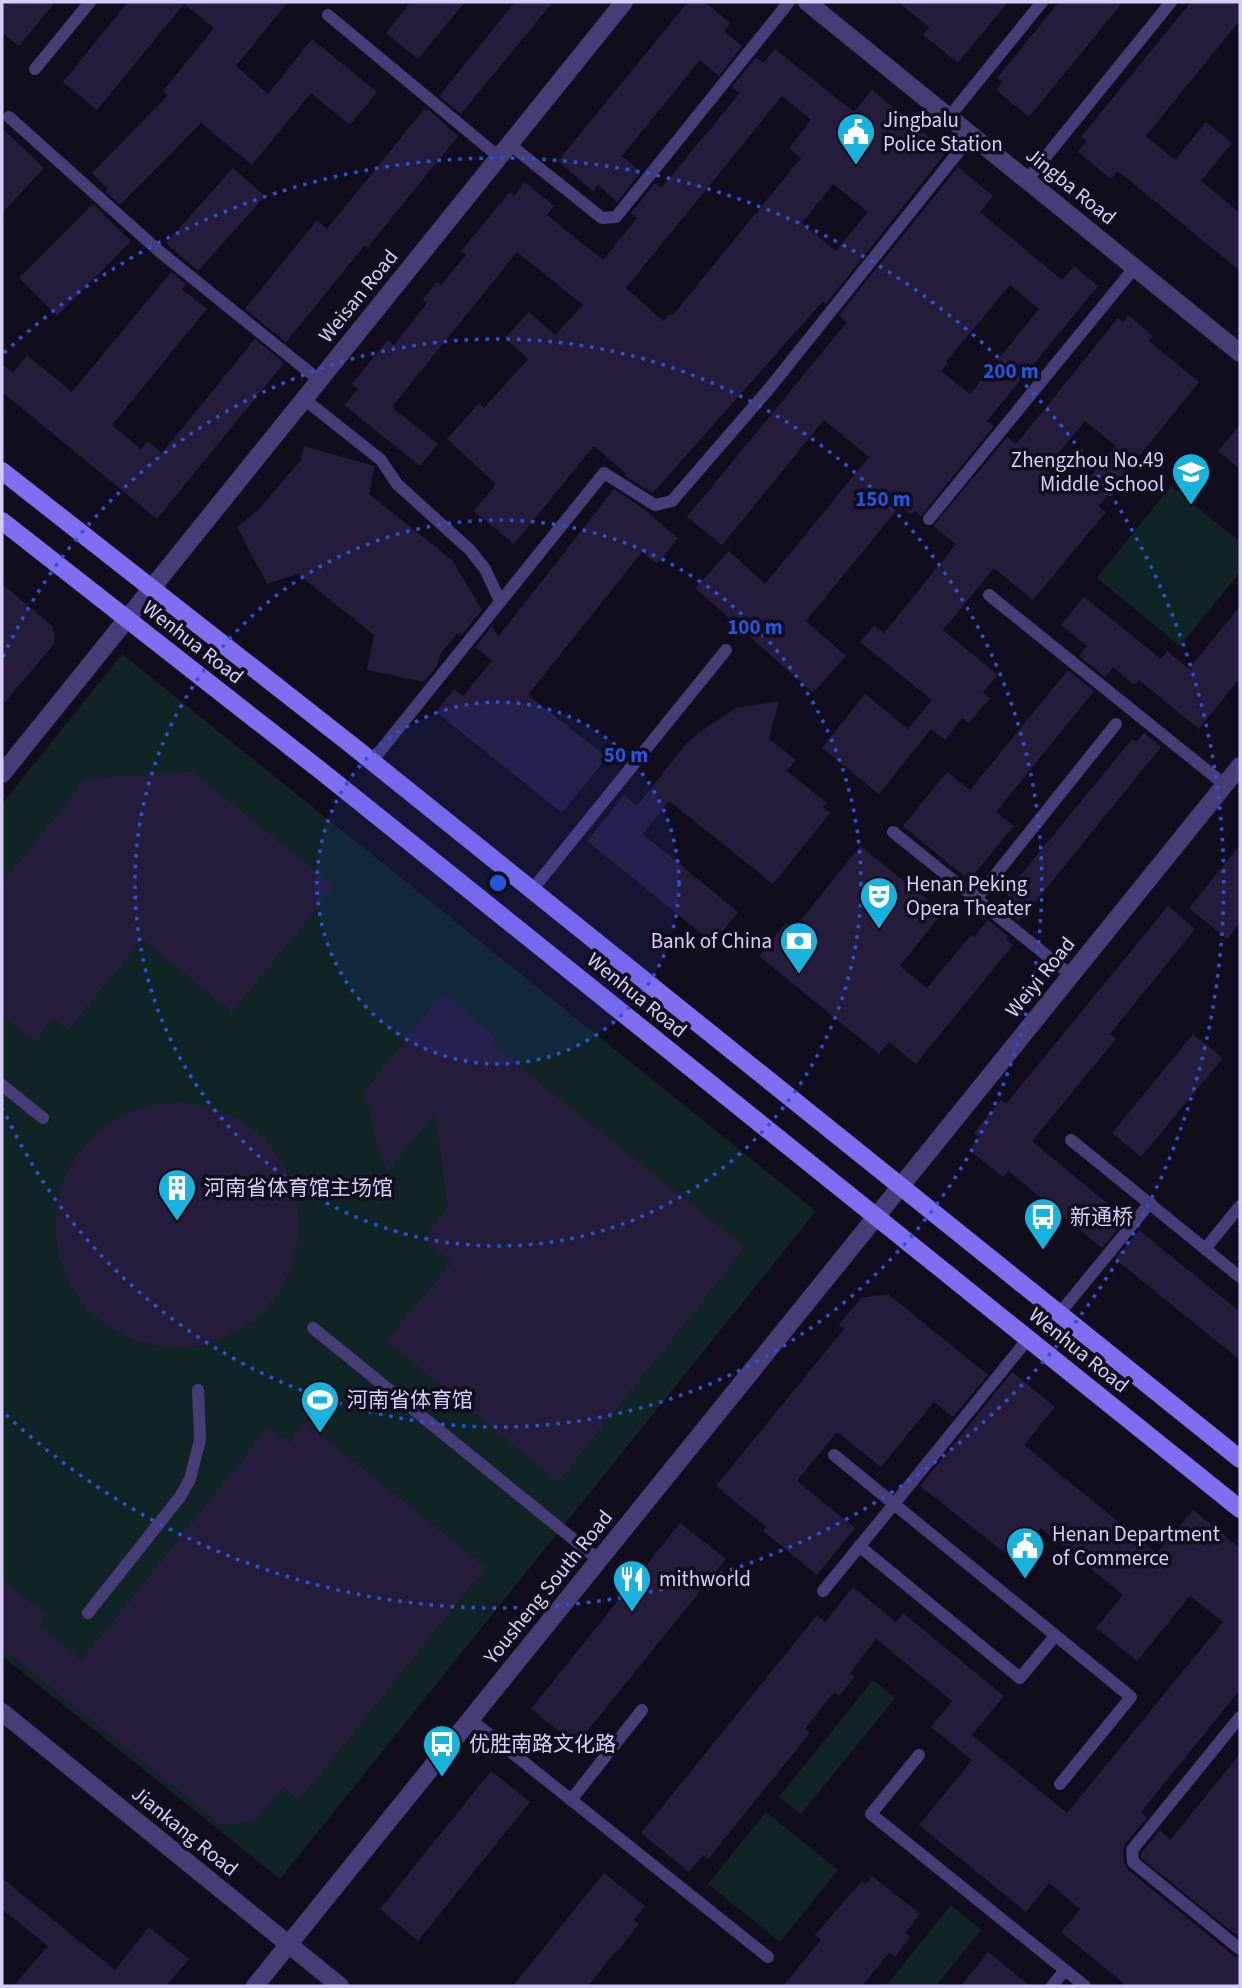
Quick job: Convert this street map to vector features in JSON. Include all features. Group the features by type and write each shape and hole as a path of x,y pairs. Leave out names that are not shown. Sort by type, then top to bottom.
{"main road":[{"name":"Wenhua Road","path":"2,471 372,761 1240,1459"},
{"name":"Wenhua Road","path":"2,521 335,782 1240,1509"}],"street":[{"name":"Weisan Road","path":"2,774 624,2"},
{"name":"Jingba Road","path":"809,2 1240,353"},
{"name":"Weiyi Road","path":"876,1216 1240,766"},
{"name":"Yousheng South Road","path":"254,1986 876,1216"},
{"name":"Jiankang Road","path":"2,1712 340,1986"}],"lane":[{"path":"35,69 90,2"},
{"path":"328,15 504,150 602,218 616,217 789,2"},
{"path":"949,117 1042,2"},
{"path":"1027,180 1171,2"},
{"path":"9,117 159,251 318,380"},
{"path":"372,761 604,473 655,505 671,501 768,390 972,135"},
{"path":"929,519 1135,267"},
{"path":"303,399 381,460 397,484 470,550 485,569 500,601"},
{"path":"989,595 1225,785"},
{"path":"532,890 726,650"},
{"path":"976,899 1116,724"},
{"path":"892,832 1071,975"},
{"path":"2,1085 43,1118"},
{"path":"1072,1140 1240,1277"},
{"path":"1059,1314 1150,1203"},
{"path":"1205,1248 1240,1206"},
{"path":"313,1328 599,1560"},
{"path":"823,1591 1028,1339"},
{"path":"89,1613 180,1497 190,1479 200,1440 198,1390"},
{"path":"834,1455 1131,1697 1060,1784"},
{"path":"859,1546 1020,1678 1055,1636"},
{"path":"570,1800 642,1710"},
{"path":"1240,1717 1132,1850 1133,1862 1240,1949"},
{"path":"471,1720 768,1957"},
{"path":"919,1755 871,1814 1084,1986"},
{"path":"1052,1986 1065,1970"}],"green space":[{"path":"1171,486 1240,542 1240,572 1180,646 1097,578"},
{"name":"河南省体育馆","path":"122,654 816,1211 280,1879 2,1656 2,804"},
{"path":"873,1680 895,1698 801,1814 779,1797"},
{"path":"766,1812 838,1870 780,1942 708,1884"},
{"path":"951,1905 981,1930 936,1986 886,1986"}],"building":[{"path":"2,2 55,2 19,46 2,33"},
{"path":"128,2 288,2 236,66 268,94 312,39 377,92 350,125 311,93 252,165 201,123 120,205 92,173 168,95 163,91 214,28 184,4 97,110 63,82"},
{"path":"411,2 465,2 418,59 386,33"},
{"path":"515,2 553,2 461,114 439,96"},
{"path":"688,2 705,2 730,23 724,31 742,46 719,76 700,60 622,156 641,172 617,202 598,185 593,191 558,161"},
{"path":"898,2 1008,2 958,63 923,35 929,27"},
{"path":"1059,2 1123,2 1029,117 996,90 1003,82 997,78"},
{"path":"1191,2 1240,2 1240,20 1146,136 1175,160 1206,122 1232,143 1201,181 1240,213 1240,271 1118,171 1111,179 1078,152 1087,141 1081,137"},
{"path":"775,49 854,112 872,90 947,151 826,304 823,301 653,493 625,476 626,474 594,446 514,544 474,511 496,484 447,439 479,403 484,408 528,359 505,338 529,312 555,335 583,305 517,252 392,407 438,444 420,466 344,405 358,389 352,384 388,340 394,345 427,303 423,299 437,282 441,285 466,255 461,251 510,192 514,196 525,182 554,206 547,215 603,260 637,218 631,213 655,183 661,188 740,93 732,87 756,57 763,63","holes":["782,96 811,120 789,148 801,158 672,316 670,314 663,321 626,288","833,184 868,212 836,251 802,223"]},
{"path":"424,109 428,109 458,136 286,342 245,309 317,220 327,229"},
{"path":"2,128 44,168 2,213"},
{"path":"958,167 993,196 980,212 1062,280 1074,266 1098,286 987,421 994,426 921,516 914,511 911,515 900,506 806,621 846,656 813,693 695,588 729,551 765,584 869,457 824,420 722,545 687,517 847,322 839,315","holes":["1010,285 1039,309 970,394 941,371"]},
{"path":"233,168 265,196 198,271 166,243"},
{"path":"93,204 131,241 57,316 19,278"},
{"path":"171,272 186,284 182,289 207,309 112,425 141,449 148,441 162,453 255,339 284,363 157,519 2,392 2,364 13,373 27,355 72,392"},
{"path":"1128,315 1153,336 1149,341 1199,382 1099,506 1106,512 1033,600 994,568 943,630 998,675 983,692 990,698 969,723 962,718 945,740 931,729 879,794 822,748 865,694 908,729 932,700 860,642 874,625 884,633 956,544 933,526 1007,437 1016,444 1118,318 1123,322","holes":["1085,421 1116,446 1076,494 1045,469"]},
{"path":"1240,425 1240,469 1218,451"},
{"path":"304,446 375,466 369,494 452,560 482,610 461,636 457,633 424,682 367,670 374,635 298,574 267,584 237,527 258,510 301,460"},
{"path":"614,489 641,507 678,538 657,564 642,552 528,695 607,757 562,813 436,712 454,689 463,696 492,661 475,647 492,626 498,637"},
{"path":"2,584 51,625 55,633 54,644 2,706"},
{"path":"1084,597 1161,659 1167,651 1189,669 1240,606 1240,678 1199,729 1139,680 1134,685 1113,667 1105,677 1079,656 1087,646 1061,625"},
{"path":"1068,670 1094,691 996,812 1014,826 969,880 903,826 947,772 970,790"},
{"path":"779,701 769,739 796,760 787,771 827,803 823,807 830,813 773,884 669,801 643,834 738,912 713,943 587,841 624,795 637,806 685,745 698,733 736,708"},
{"path":"1144,733 1161,747 1019,922 999,906 1008,895 1006,893 1132,739 1136,742"},
{"path":"193,772 334,886 232,1012 142,939 68,1030 53,1018 35,1042 2,1015 2,884 86,779"},
{"path":"1240,845 1240,923 1227,939 1189,908"},
{"path":"860,846 943,912 900,966 927,988 971,935 974,937 988,920 1008,936 1006,939 1013,945 916,1064 889,1042 879,1054 759,956 786,923 794,929"},
{"path":"1168,906 1195,929 1110,1034 1116,1039 1032,1141 1126,1219 1102,1248 1008,1171 1003,1177 969,1150 979,1137 974,1133 1001,1100 1006,1104"},
{"path":"443,994 495,1037 490,1043 745,1247 558,1482 387,1341 452,1262 423,1239 448,1208 435,1113 386,1173 364,1092"},
{"path":"1193,1034 1223,1058 1141,1157 1112,1133"},
{"name":"河南省体育馆主场馆","path":"165,1103 189,1103 213,1108 235,1117 255,1130 272,1147 285,1167 294,1189 299,1225 297,1249 285,1283 272,1303 255,1320 235,1333 213,1342 189,1347 165,1347 141,1342 119,1333 99,1320 82,1303 69,1283 60,1261 55,1237 55,1213 60,1189 69,1167 82,1147 99,1130 119,1117 141,1108"},
{"path":"1139,1230 1240,1312 1240,1360 1115,1259"},
{"path":"888,1294 988,1375 953,1417 934,1402 881,1467 837,1432 797,1481 855,1528 817,1575 763,1531 766,1527 716,1486 844,1329 839,1325 861,1298"},
{"path":"1012,1372 1055,1407 1024,1445 1157,1553 1193,1510 1240,1548 1240,1690 1141,1812 1147,1818 1125,1844 1123,1851 1127,1869 1234,1956 1240,1958 1240,1986 1127,1986 1061,1932 1080,1909 1049,1883 1026,1912 919,1825 972,1760 931,1727 952,1701 876,1639 850,1673 855,1677 839,1696 834,1692 805,1729 810,1733 708,1859 703,1855 689,1872 641,1833 817,1615 825,1622 853,1587 896,1622 903,1613 1004,1696 972,1735 1067,1813 1223,1622 1190,1596 1137,1661 1096,1628 1123,1595 1041,1528 1014,1560 920,1486"},
{"path":"306,1423 486,1567 299,1800 283,1787 254,1822 220,1824 2,1648 2,1579 46,1614 38,1625 82,1660 269,1427 289,1443"},
{"path":"680,1523 726,1559 576,1745 531,1709"},
{"path":"1240,1754 1240,1938 1141,1858 1141,1853 1160,1830 1170,1840"},
{"path":"491,1771 530,1802 418,1941 380,1909"},
{"path":"604,1873 645,1906 634,1920 639,1924 618,1951 588,1986 513,1986"},
{"path":"872,1876 920,1914 905,1933 910,1937 895,1957 889,1953 862,1986 783,1986 821,1940 815,1935 862,1881 866,1884"},
{"path":"2,1878 115,1970 149,1927 189,1959 166,1986 13,1986 48,1946 2,1909"},
{"path":"988,1952 1030,1986 961,1986"}],"place":[{"name":"Jingbalu Police Station","path":"856,166"},
{"name":"Zhengzhou No.49 Middle School","path":"1191,506"},
{"name":"Henan Peking Opera Theater","path":"879,930"},
{"name":"Bank of China","path":"799,975"},
{"name":"河南省体育馆主场馆","path":"177,1222"},
{"name":"新通桥","path":"1043,1251"},
{"name":"河南省体育馆","path":"320,1434"},
{"name":"Henan Department of Commerce","path":"1025,1580"},
{"name":"mithworld","path":"632,1613"},
{"name":"优胜南路文化路","path":"442,1778"}]}
